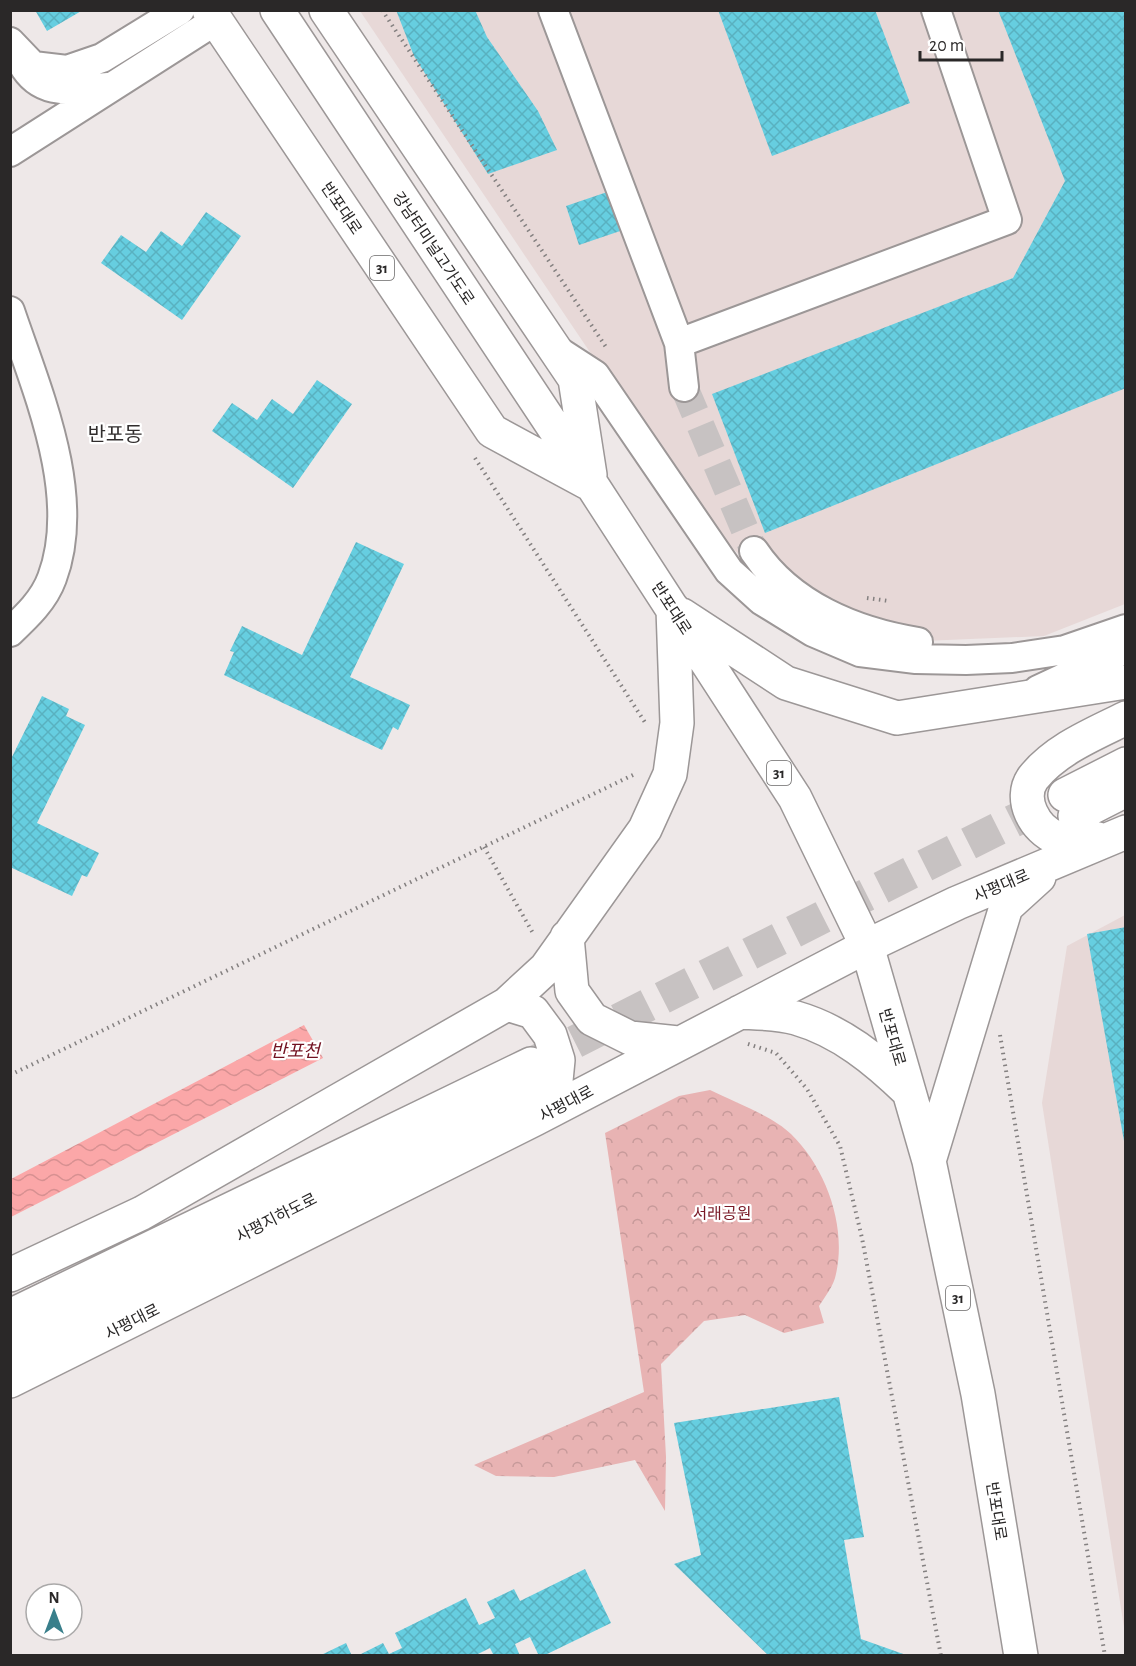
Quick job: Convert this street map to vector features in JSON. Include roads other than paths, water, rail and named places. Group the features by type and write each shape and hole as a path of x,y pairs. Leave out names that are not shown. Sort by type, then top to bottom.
{"main road":[{"name":"반포대로","path":"326,10 575,379 592,485 795,798 867,946 930,1161 978,1394 1021,1656"},
{"name":"반포대로","path":"212,16 492,431 592,485"},
{"name":"강남터미널고가도로","path":"280,17 592,485"},
{"path":"673,609 786,683 897,718 1125,682"},
{"path":"10,1275 142,1213 507,1004 546,968 645,829 670,774 677,723 673,609"},
{"path":"1124,833 1083,842 1058,838 1042,829 1034,820 1027,798 1030,784 1045,766 1072,746 1125,718"},
{"path":"1125,764 1070,806 1125,790"},
{"name":"사평대로","path":"10,1381 535,1119 678,1043 741,1027 867,946 957,903 1124,833"},
{"path":"930,1161 1006,907 1058,861"},
{"path":"567,938 572,991 592,1019 630,1038 678,1043"},
{"path":"507,1004 533,1012 550,1035 558,1060 555,1091 535,1119"},
{"path":"741,1027 795,1017 826,1028 883,1067 909,1093"},
{"name":"사평지하도로","path":"10,1316 536,1074 10,1350"}],"lane":[{"path":"10,42 33,66 67,70 102,58 180,10"},
{"path":"553,10 680,343 684,387"},
{"path":"680,343 1007,220 936,10"},
{"path":"10,152 113,87 212,16"},
{"path":"10,42 27,73 55,91 113,87"},
{"path":"10,311 47,422 57,471 62,529 62,540 51,579 36,606 10,632"},
{"path":"558,351 595,375 729,571 761,600 813,632 860,652 916,659 966,660 1012,658 1065,650 1125,629"},
{"path":"754,551 779,583 803,600 867,631 903,639 955,645 1025,640 1065,632 1125,613"},
{"path":"1026,696 1125,649"}],"water":[{"name":"반포천","path":"304,1025 323,1058 11,1217 11,1179"}],"tunnel":[{"path":"684,387 754,551"},
{"path":"531,1064 1065,795"}],"district":[{"name":"반포동","path":"115,434"}],"park label":[{"name":"서래공원","path":"722,1213"}]}
